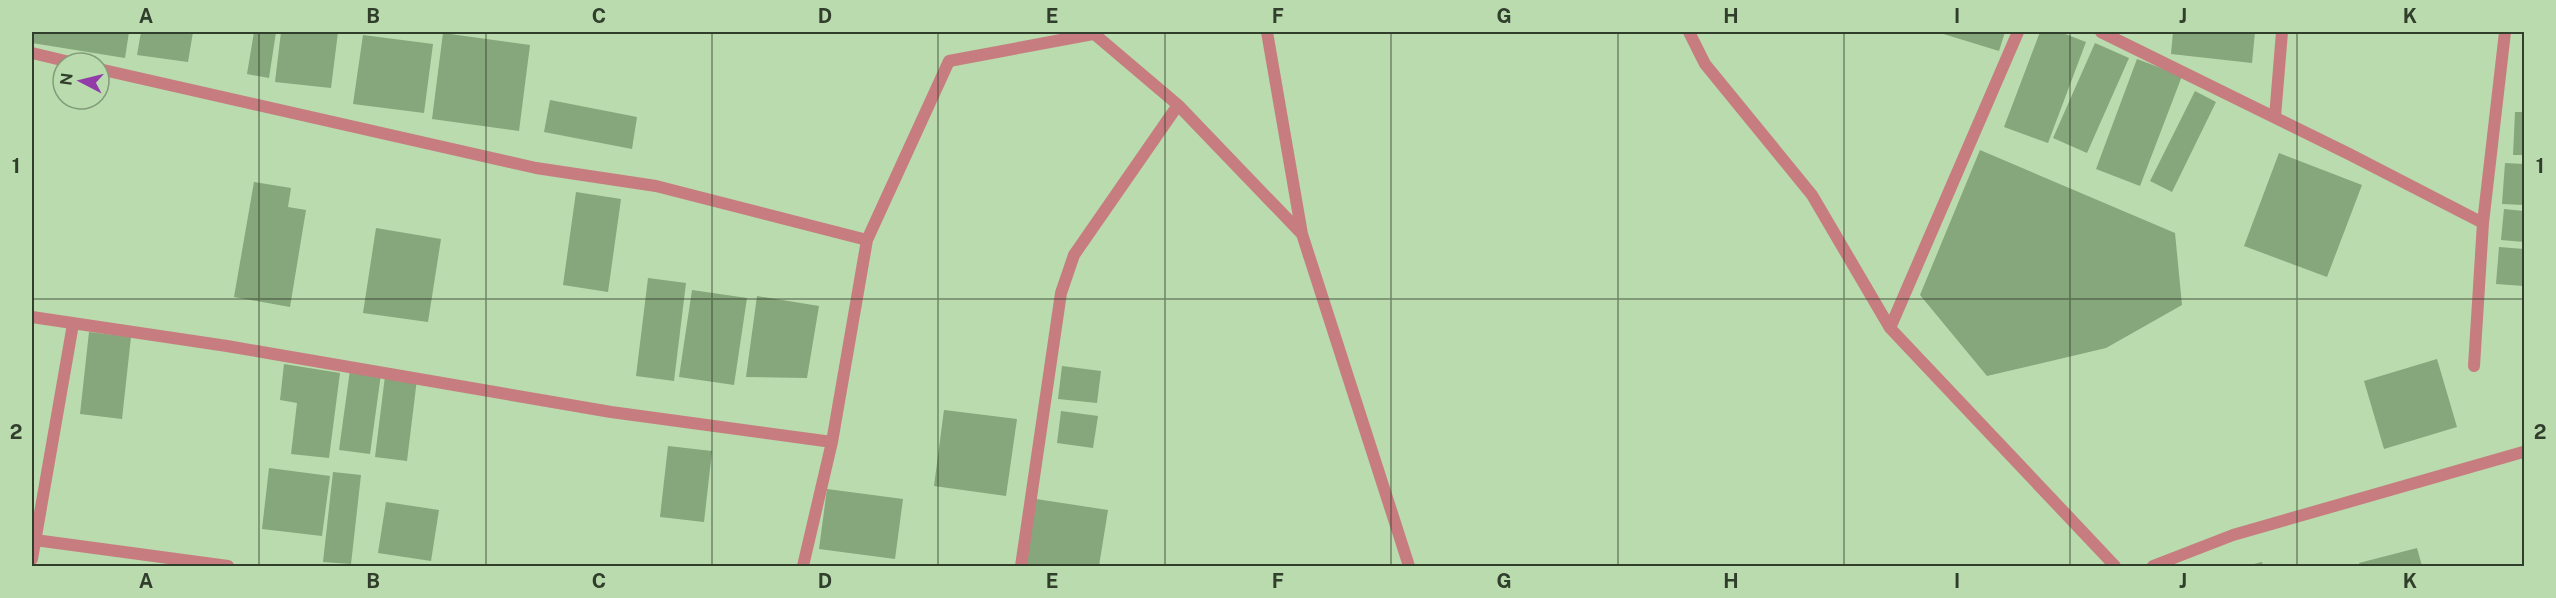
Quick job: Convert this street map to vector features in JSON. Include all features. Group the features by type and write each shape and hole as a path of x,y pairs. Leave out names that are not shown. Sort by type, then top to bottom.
{"street":[{"path":"1267,32 1302,234 1409,567"},
{"path":"1689,32 1705,64 1812,195 1890,328 2115,567"},
{"path":"1890,328 2018,32"},
{"path":"2101,32 2483,223"},
{"path":"2275,117 2282,32"},
{"path":"2474,366 2483,223 2505,32"},
{"path":"804,567 832,442 867,240 949,61 1092,33 1178,105 1302,234"},
{"path":"32,53 51,58"},
{"path":"111,72 536,168 656,186 867,240"},
{"path":"1022,567 1061,293 1074,255 1178,105"},
{"path":"32,317 227,346 611,412 832,442"},
{"path":"32,559 73,324"},
{"path":"2153,567 2233,535 2523,452"},
{"path":"35,540 228,567"}],"building":[{"path":"32,32 129,32 125,58 111,56 111,51 82,51 32,43"},
{"path":"141,32 193,32 188,62 137,55"},
{"path":"254,32 276,32 269,78 247,74"},
{"path":"281,32 338,32 331,88 275,82"},
{"path":"1937,32 2005,32 1999,51"},
{"path":"2040,32 2060,32 2086,42 2048,143 2004,127"},
{"path":"2173,32 2255,32 2252,63 2171,54"},
{"path":"443,33 530,45 519,131 432,119"},
{"path":"363,35 433,44 424,113 353,104"},
{"path":"2095,43 2129,58 2087,153 2053,138"},
{"path":"2137,59 2182,76 2140,186 2096,169"},
{"path":"2195,91 2216,102 2172,192 2150,181"},
{"path":"550,100 637,117 632,149 544,132"},
{"path":"2515,112 2524,112 2524,155 2513,155"},
{"path":"1980,150 2175,233 2182,305 2106,348 1987,376 1920,295"},
{"path":"2279,153 2362,185 2327,277 2244,246"},
{"path":"2505,163 2524,164 2524,205 2502,204"},
{"path":"254,182 291,188 288,207 306,210 290,307 234,297"},
{"path":"576,192 621,199 608,292 563,285"},
{"path":"2504,209 2524,211 2524,242 2501,240"},
{"path":"376,228 441,239 428,322 363,313"},
{"path":"2499,247 2524,249 2524,286 2496,284"},
{"path":"648,278 686,283 674,381 636,376"},
{"path":"692,290 747,298 734,385 679,377"},
{"path":"757,296 819,306 807,378 746,377"},
{"path":"89,332 131,337 122,419 80,414"},
{"path":"2437,359 2457,427 2384,449 2364,381"},
{"path":"284,364 340,373 329,458 291,454 297,403 280,400"},
{"path":"1062,366 1101,371 1097,403 1058,399"},
{"path":"350,370 381,374 370,454 339,450"},
{"path":"385,376 417,379 407,461 375,457"},
{"path":"944,410 1017,419 1006,496 934,486"},
{"path":"1061,411 1098,416 1093,448 1057,443"},
{"path":"668,446 712,451 704,522 660,517"},
{"path":"269,468 330,476 322,536 262,529"},
{"path":"333,472 361,475 351,564 323,562"},
{"path":"827,489 903,499 895,559 819,549"},
{"path":"1036,499 1108,510 1099,566 1025,566"},
{"path":"386,502 439,510 431,561 378,553"},
{"path":"2417,548 2422,566 2360,566 2359,563"},
{"path":"2262,562 2263,566 2246,566"}]}
